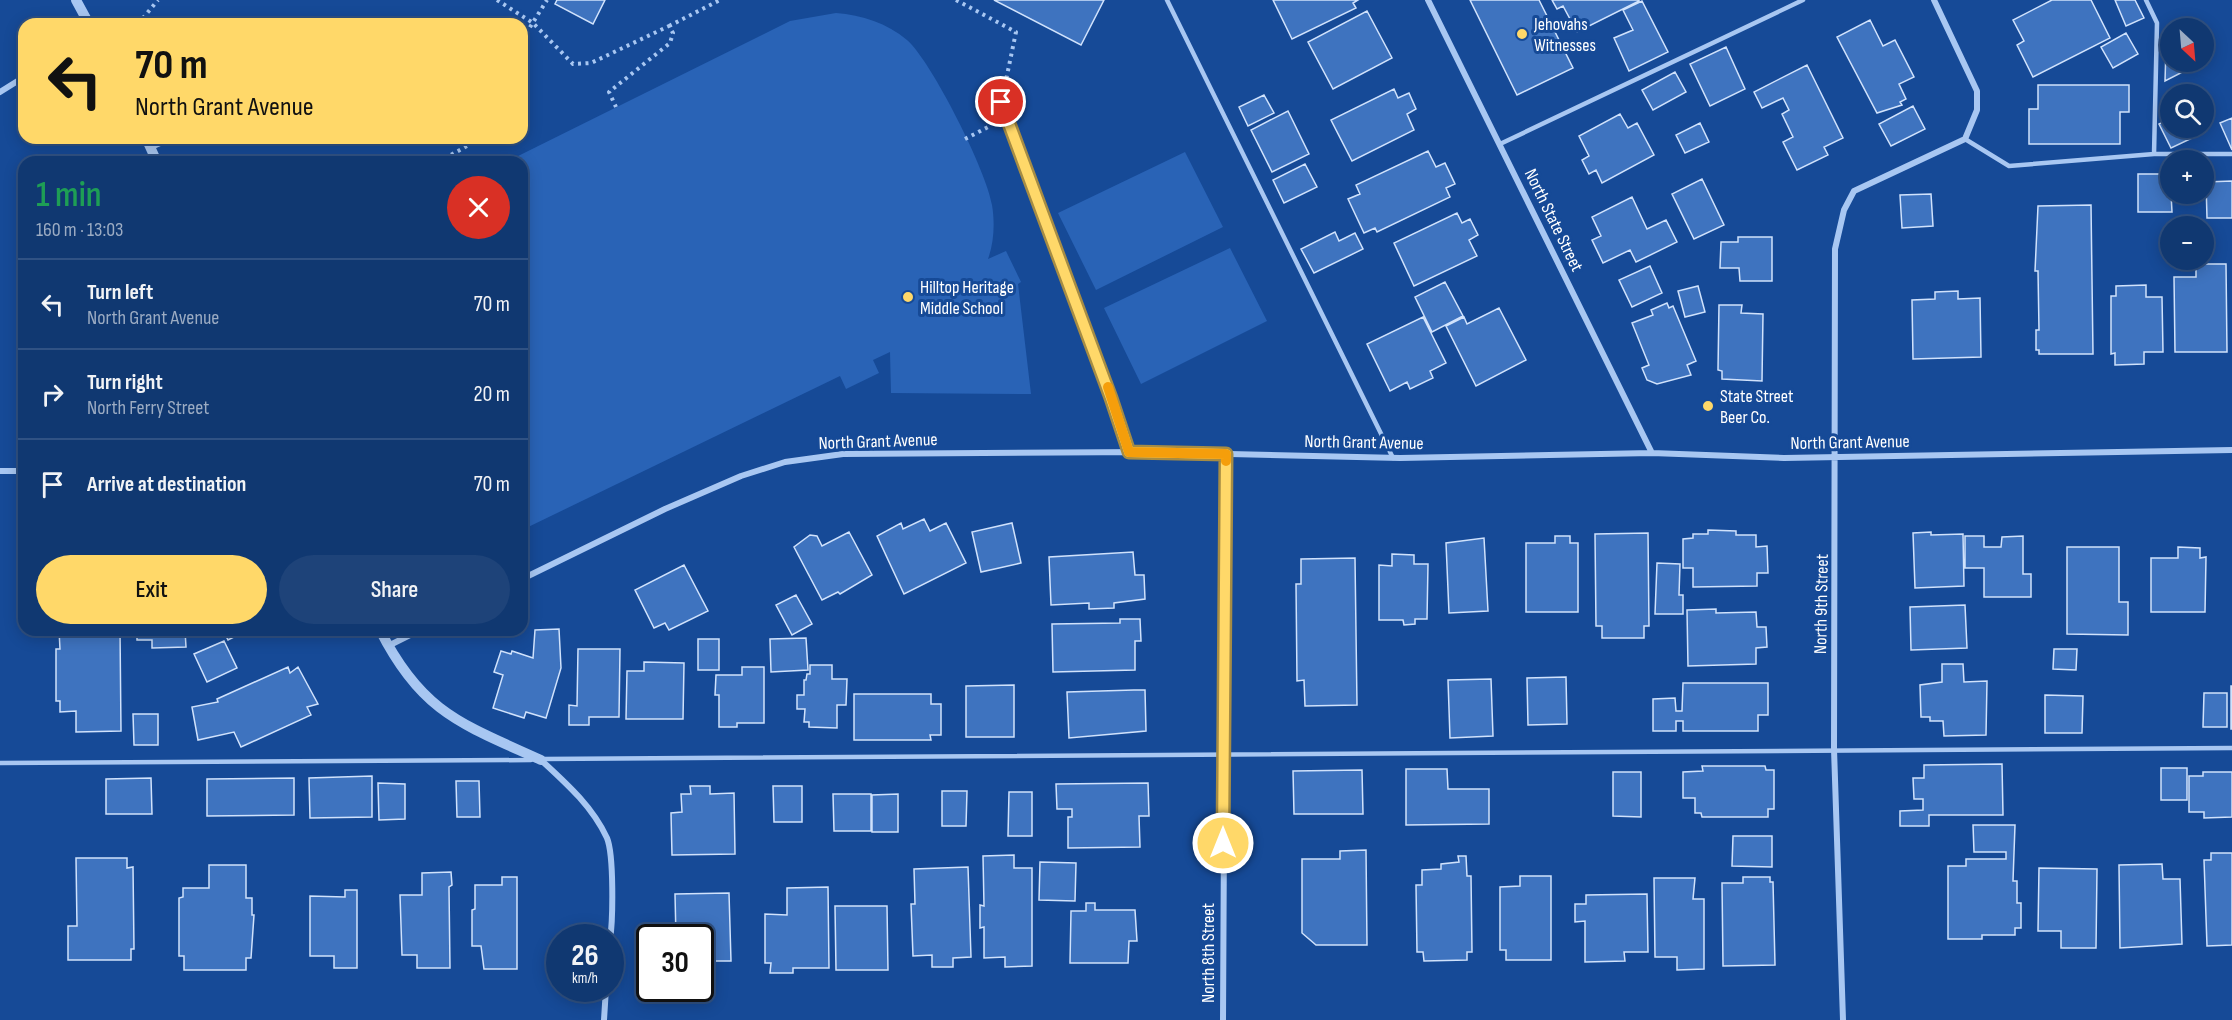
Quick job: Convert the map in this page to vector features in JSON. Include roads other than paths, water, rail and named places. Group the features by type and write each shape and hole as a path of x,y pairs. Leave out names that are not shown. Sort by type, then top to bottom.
{"street":[{"path":"76,0 86,18"},
{"name":"North State Street","path":"1428,0 1653,453"},
{"path":"1934,0 1977,91 1977,110 1965,139"},
{"path":"0,92 18,81"},
{"name":"North 9th Street","path":"1843,1020 1834,749 1835,249 1844,210 1854,191 1965,139"},
{"path":"149,144 154,156"},
{"name":"North Grant Avenue","path":"528,576 717,486 785,462 843,454 1129,452 1393,458 1653,453 1836,458 2232,450"},
{"name":"North 8th Street","path":"1222,1020 1226,454"},
{"path":"0,471 18,471"},
{"path":"383,636 411,681 445,713 542,759 591,811 608,840 611,875 610,924"},
{"path":"388,646 408,636"},
{"path":"604,1020 605,1002"}],"lane":[{"path":"1167,0 1393,458"},
{"path":"1500,144 1803,0"},
{"path":"2146,0 2157,23 2154,154"},
{"path":"1001,102 1129,452"},
{"path":"1965,139 2009,166 2154,154 2232,154"},
{"path":"151,149 161,144"},
{"path":"0,763 2232,748"}],"place":[{"name":"Jehovahs Witnesses","path":"1522,34"},
{"name":"Hilltop Heritage Middle School","path":"908,297"},
{"name":"State Street Beer Co.","path":"1708,406"}]}
